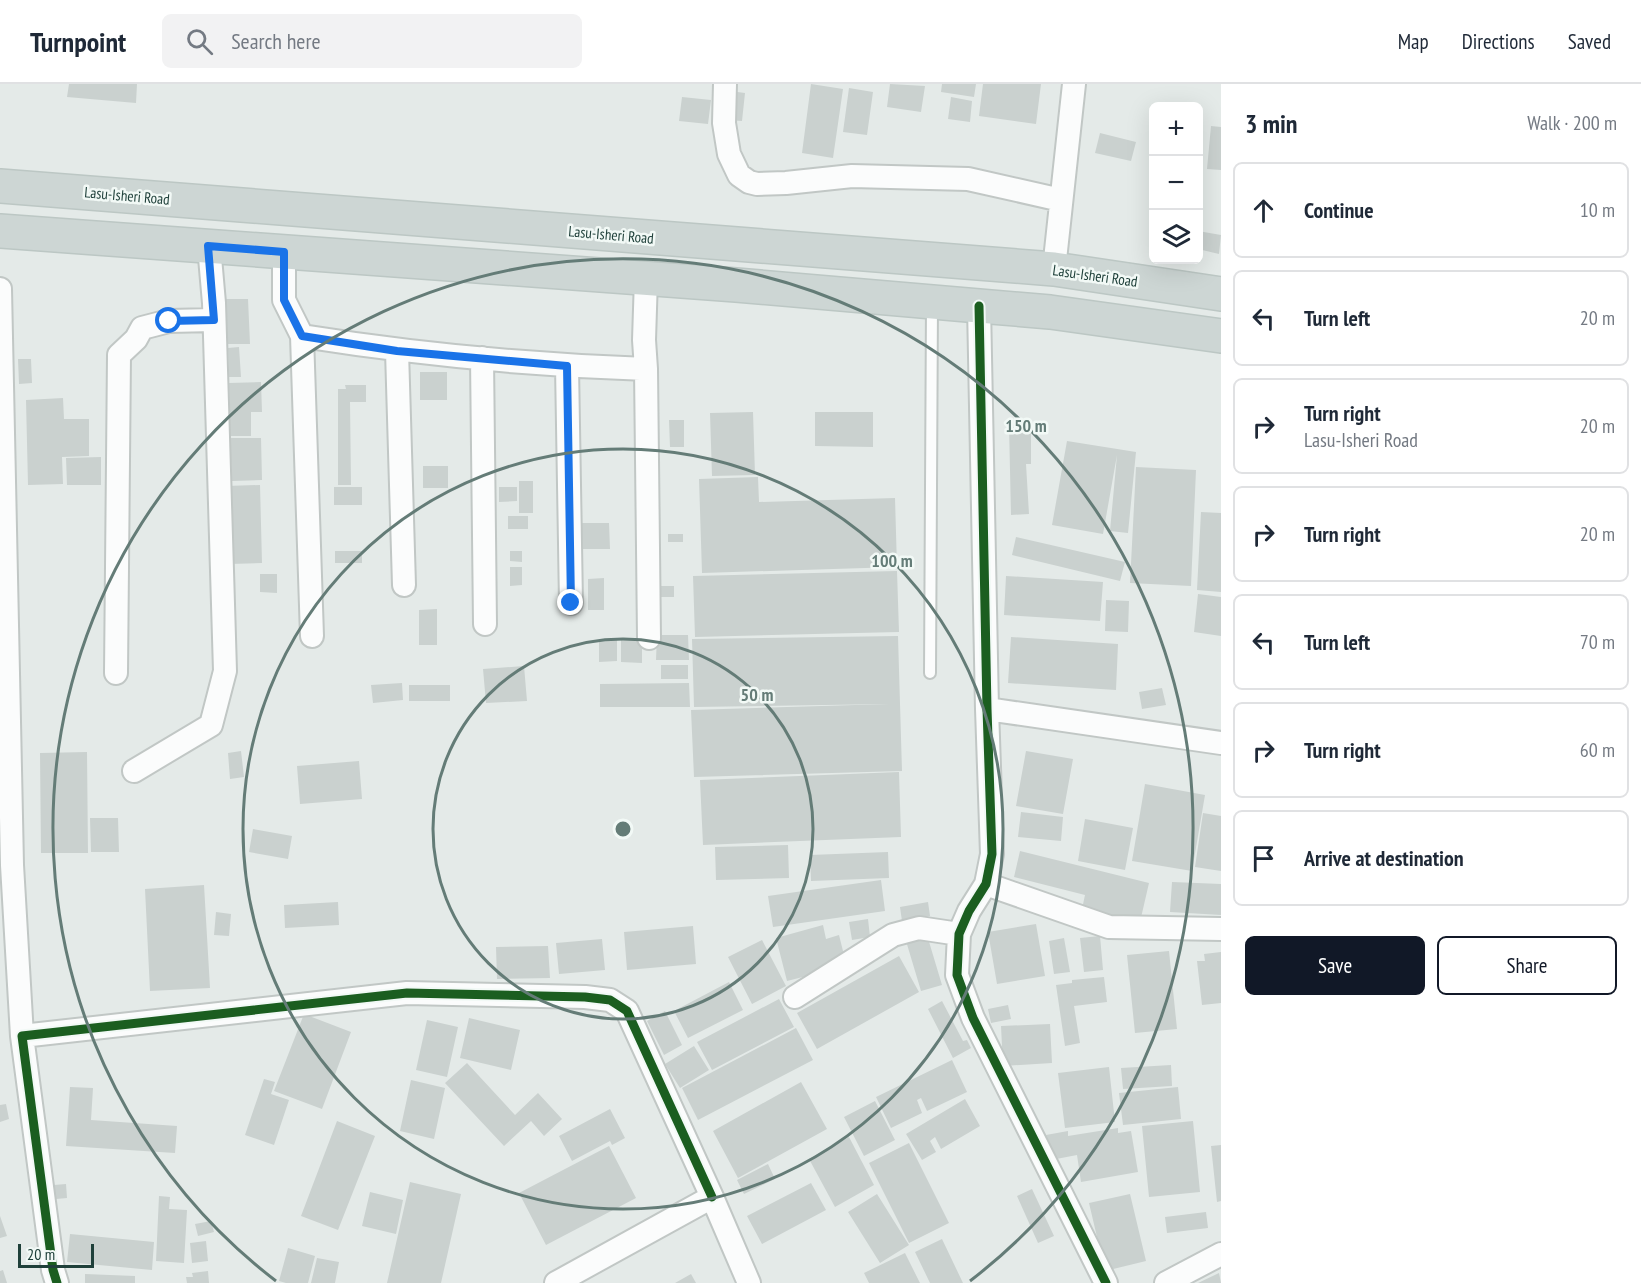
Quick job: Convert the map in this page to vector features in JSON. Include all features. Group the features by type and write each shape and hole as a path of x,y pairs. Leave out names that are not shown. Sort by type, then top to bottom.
{"main road":[{"name":"Lasu-Isheri Road","path":"0,186 1054,269 1221,294"},
{"path":"0,231 646,278 1050,312 1221,336"}],"street":[{"path":"725,84 724,123 729,154 733,166 749,182 786,183 852,176 968,179 1061,200"},
{"path":"1054,269 1074,84"},
{"path":"134,771 211,725 225,671 214,320 208,246"},
{"path":"284,252 284,300 302,336 312,636"},
{"path":"646,278 644,340 649,638"},
{"path":"0,289 12,865 22,1036 53,1270 57,1283"},
{"path":"979,306 992,854 986,884 959,934 957,975 973,1018 1106,1283"},
{"path":"116,673 119,355 136,339 142,328 169,321 214,320"},
{"path":"302,336 397,351 567,366 646,369"},
{"path":"397,351 404,585"},
{"path":"482,358 485,624"},
{"path":"567,366 571,603"},
{"path":"987,709 1221,743"},
{"path":"986,884 1109,927 1221,929"},
{"path":"795,998 893,935 919,928 959,934"},
{"path":"22,1036 407,993 585,997 610,1000 627,1011 749,1283"},
{"path":"556,1283 712,1197"},
{"path":"1166,1283 1221,1254"}],"lane":[{"path":"930,673 932,302"}],"building":[{"path":"69,84 137,84 136,103 67,97"},
{"path":"811,84 843,89 833,158 802,153"},
{"path":"890,84 925,86 921,112 887,107"},
{"path":"942,84 976,84 974,97 941,92"},
{"path":"983,84 1041,84 1036,124 979,116"},
{"path":"849,88 873,92 867,135 843,132"},
{"path":"730,91 745,93 742,121 726,120"},
{"path":"682,97 711,100 708,124 679,121"},
{"path":"951,97 972,101 970,122 948,119"},
{"path":"1211,126 1221,127 1221,170 1207,169"},
{"path":"1100,133 1136,142 1131,161 1095,153"},
{"path":"1203,232 1221,235 1219,254 1203,250"},
{"path":"225,299 248,299 250,344 226,344"},
{"path":"239,347 241,377 229,377 228,348"},
{"path":"18,359 31,359 32,383 19,384"},
{"path":"420,372 447,372 447,400 420,400"},
{"path":"261,382 262,412 251,412 251,436 230,436 229,383"},
{"path":"345,385 366,385 366,402 350,402 351,485 338,485 338,389 346,389"},
{"path":"63,398 64,419 89,419 89,456 62,457 63,484 28,485 26,400"},
{"path":"753,412 755,475 712,476 710,413"},
{"path":"815,412 873,412 873,447 815,446"},
{"path":"669,420 684,420 684,447 670,447"},
{"path":"1009,425 1031,425 1031,464 1026,464 1029,514 1011,515"},
{"path":"230,438 261,438 262,480 232,481"},
{"path":"1067,441 1136,452 1128,533 1110,531 1117,455 1103,534 1052,525"},
{"path":"101,457 101,485 67,485 66,458"},
{"path":"423,466 448,466 448,488 423,488"},
{"path":"1136,467 1196,470 1191,586 1130,583"},
{"path":"758,477 759,502 895,498 897,567 702,573 699,479"},
{"path":"519,481 533,481 533,513 519,513"},
{"path":"260,485 262,563 229,564 226,486"},
{"path":"334,487 362,487 362,505 334,505"},
{"path":"499,487 517,487 517,501 499,502"},
{"path":"1201,512 1221,513 1221,592 1197,590"},
{"path":"508,516 528,516 528,529 508,529"},
{"path":"580,523 609,523 610,549 580,549"},
{"path":"668,534 683,534 683,542 668,542"},
{"path":"1016,537 1125,562 1120,581 1012,555"},
{"path":"335,551 362,551 362,563 335,563"},
{"path":"510,551 522,551 522,562 510,561"},
{"path":"510,567 522,567 522,585 510,586"},
{"path":"897,571 899,632 695,637 693,576"},
{"path":"260,574 277,574 277,593 260,592"},
{"path":"1006,576 1103,582 1100,621 1004,615"},
{"path":"604,578 604,610 588,610 588,579"},
{"path":"658,586 674,586 674,597 658,597"},
{"path":"1198,594 1221,597 1221,636 1194,632"},
{"path":"1106,600 1129,601 1128,632 1105,631"},
{"path":"437,609 437,645 419,645 419,610"},
{"path":"657,635 688,635 689,660 656,660"},
{"path":"898,636 902,771 694,777 691,710 889,704 694,707 692,639"},
{"path":"1011,637 1118,644 1116,690 1008,683"},
{"path":"599,639 617,639 617,661 599,662"},
{"path":"621,640 642,640 642,663 621,662"},
{"path":"661,665 688,665 688,679 661,679"},
{"path":"524,666 527,701 486,703 483,669"},
{"path":"402,683 403,700 373,703 371,685"},
{"path":"689,683 690,707 600,707 600,684"},
{"path":"409,685 450,685 450,701 409,701"},
{"path":"1162,688 1166,705 1142,709 1139,692"},
{"path":"241,751 244,777 230,779 228,753"},
{"path":"1026,751 1073,759 1063,814 1016,806"},
{"path":"87,752 88,853 41,853 40,753"},
{"path":"359,761 362,799 300,804 297,766"},
{"path":"899,772 901,837 703,845 700,780"},
{"path":"1145,784 1205,795 1192,871 1132,861"},
{"path":"1021,812 1063,817 1061,841 1018,837"},
{"path":"1203,813 1221,816 1221,871 1195,867"},
{"path":"90,818 118,818 119,852 91,852"},
{"path":"1085,819 1133,828 1125,870 1078,861"},
{"path":"253,829 292,836 288,859 249,852"},
{"path":"788,845 789,878 716,880 715,847"},
{"path":"1020,851 1149,883 1140,922 1082,909 1085,895 1014,877"},
{"path":"888,852 889,878 811,881 810,855"},
{"path":"881,880 885,911 773,927 768,896"},
{"path":"1172,882 1221,884 1221,915 1170,912"},
{"path":"204,885 210,988 150,991 145,889"},
{"path":"338,902 339,925 285,928 284,905"},
{"path":"928,902 930,916 902,921 900,907"},
{"path":"216,912 231,914 229,936 214,935"},
{"path":"868,919 870,937 852,940 849,922"},
{"path":"1036,924 1045,976 997,984 988,932"},
{"path":"823,925 826,939 839,935 845,959 834,969 787,981 776,938"},
{"path":"693,926 696,964 627,970 624,932"},
{"path":"927,935 942,985 921,991 906,941"},
{"path":"1100,936 1103,970 1084,972 1080,938"},
{"path":"1064,938 1070,972 1054,974 1049,941"},
{"path":"602,939 605,970 559,974 556,943"},
{"path":"762,940 786,986 752,1004 728,957"},
{"path":"548,946 550,978 497,979 496,947"},
{"path":"1169,951 1177,1029 1135,1033 1127,955"},
{"path":"1221,952 1221,1003 1202,1005 1197,961 1205,961 1204,954"},
{"path":"899,956 919,992 817,1049 797,1013"},
{"path":"1104,977 1107,1002 1074,1006 1080,1043 1065,1046 1056,985 1072,983 1072,980"},
{"path":"729,982 743,1010 688,1038 674,1011"},
{"path":"779,999 794,1027 712,1070 697,1042"},
{"path":"942,1001 963,1041 967,1040 971,1048 953,1058 928,1009"},
{"path":"1008,1005 1011,1019 991,1023 988,1009"},
{"path":"665,1011 682,1045 664,1055 647,1021"},
{"path":"304,1014 351,1032 322,1109 274,1091"},
{"path":"469,1018 520,1030 511,1070 460,1058"},
{"path":"427,1020 458,1027 447,1077 416,1070"},
{"path":"1050,1024 1052,1063 1003,1066 1001,1026"},
{"path":"796,1028 813,1060 698,1120 682,1088"},
{"path":"694,1046 709,1070 680,1088 665,1064"},
{"path":"952,1060 967,1092 927,1111 921,1098 917,1100 922,1113 891,1128 876,1097"},
{"path":"467,1063 515,1115 538,1093 562,1119 544,1136 531,1121 504,1146 445,1083"},
{"path":"1171,1065 1172,1086 1123,1089 1121,1068"},
{"path":"1109,1067 1115,1122 1065,1128 1058,1073"},
{"path":"264,1079 275,1082 271,1094 289,1100 274,1145 245,1135"},
{"path":"411,1080 445,1088 434,1139 400,1131"},
{"path":"801,1082 827,1129 738,1178 713,1131"},
{"path":"70,1087 93,1088 91,1120 177,1126 175,1153 66,1146"},
{"path":"1178,1087 1181,1119 1123,1125 1119,1093"},
{"path":"965,1099 980,1126 941,1149 935,1137 930,1141 936,1152 922,1160 906,1134"},
{"path":"875,1101 895,1140 864,1156 844,1117"},
{"path":"6,1104 9,1119 0,1122 0,1105"},
{"path":"610,1109 625,1138 612,1145 610,1141 572,1161 559,1136"},
{"path":"337,1121 375,1136 338,1230 301,1216"},
{"path":"1193,1121 1200,1192 1149,1197 1142,1126"},
{"path":"1118,1128 1118,1133 1131,1131 1138,1172 1081,1182 1077,1155 1051,1160 1046,1135 1068,1131 1068,1136"},
{"path":"849,1137 874,1185 835,1207 809,1159"},
{"path":"909,1143 949,1223 909,1243 869,1163"},
{"path":"1221,1145 1221,1201 1217,1202 1211,1146"},
{"path":"609,1146 636,1198 546,1245 519,1193"},
{"path":"768,1164 775,1179 744,1194 737,1180"},
{"path":"410,1182 461,1194 441,1283 387,1283"},
{"path":"811,1183 826,1210 762,1244 747,1216"},
{"path":"66,1184 67,1198 56,1199 54,1185"},
{"path":"1032,1189 1054,1236 1038,1243 1017,1196"},
{"path":"370,1192 403,1200 396,1234 362,1226"},
{"path":"877,1194 909,1245 880,1263 848,1212"},
{"path":"1130,1194 1146,1261 1105,1271 1089,1203"},
{"path":"159,1196 170,1197 169,1209 187,1210 184,1263 156,1261"},
{"path":"1206,1212 1208,1228 1167,1233 1165,1217"},
{"path":"0,1216 7,1236 0,1238"},
{"path":"211,1221 214,1232 198,1236 195,1224"},
{"path":"70,1234 154,1242 152,1270 67,1262"},
{"path":"942,1239 963,1283 930,1283 915,1252"},
{"path":"206,1241 208,1261 192,1263 190,1243"},
{"path":"288,1248 315,1256 308,1283 279,1281"},
{"path":"905,1253 920,1283 869,1283 864,1273"},
{"path":"317,1258 339,1262 335,1283 311,1283"},
{"path":"3,1270 7,1283 0,1283 0,1271"},
{"path":"208,1271 209,1283 187,1283 186,1277 193,1277 192,1273"},
{"path":"1219,1273 1221,1283 1198,1283"},
{"path":"85,1274 135,1276 135,1283 85,1283"},
{"path":"691,1274 696,1283 675,1283"}],"cycle path":[{"path":"979,306 992,854 986,884 969,911 959,934 957,975 973,1018 1106,1283"},
{"path":"57,1283 53,1270 22,1036 407,993 585,997 610,1000 627,1011 712,1197"}],"route":[{"path":"169,321 214,320 208,246 284,252 284,300 302,336 397,351 567,366 571,603"}]}
